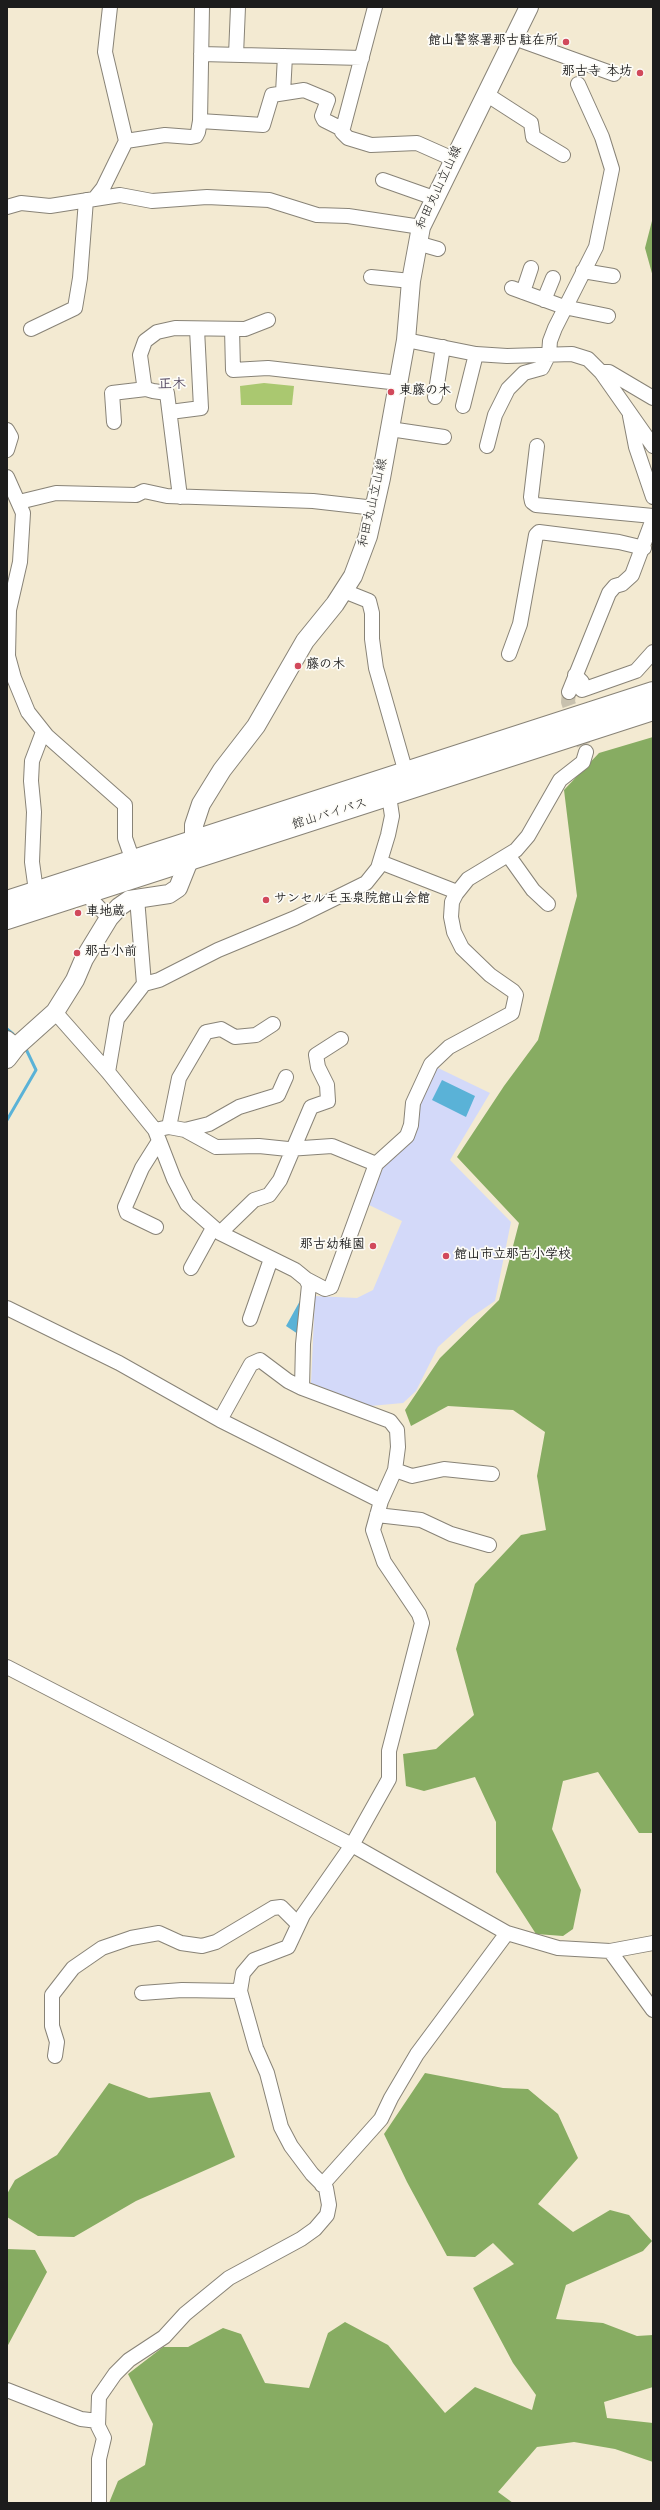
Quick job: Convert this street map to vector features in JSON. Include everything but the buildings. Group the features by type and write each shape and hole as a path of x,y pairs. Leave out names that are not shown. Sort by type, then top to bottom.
{"highway":[{"name":"館山バイパス","path":"7,919 86,894 192,849 406,773 653,692"},
{"name":"館山バイパス","path":"7,901 134,861 192,849 389,796 653,710"}],"main road":[{"name":"和田丸山立山線","path":"10,1047 55,1012 109,918 119,907 137,898 169,894 178,888 192,849 194,825 201,804 222,770 256,726 305,641 344,591 361,559 375,508 399,383 406,340 411,281 419,235 434,198 529,7"}],"street":[{"path":"31,329 75,308 90,199 103,188 126,141 105,52 110,7"},
{"path":"126,141 166,135 196,136 200,121 202,7"},
{"path":"236,55 238,7"},
{"path":"376,7 342,132 348,138 371,145 417,144 453,159"},
{"path":"514,38 614,74"},
{"path":"201,54 362,58"},
{"path":"284,93 285,56"},
{"path":"487,446 495,415 508,389 524,373 542,368 549,354 550,341 564,307 596,247 612,169 602,137 578,84"},
{"path":"200,121 263,125 272,95 304,90 328,100 322,116 324,120 342,129"},
{"path":"486,94 531,122 533,137 563,155"},
{"path":"383,180 434,198"},
{"path":"7,207 21,203 50,206 90,199 120,196 152,200 207,197 269,200 317,215 348,216 419,235 438,249"},
{"path":"531,268 518,290 564,307 608,316"},
{"path":"583,271 612,276"},
{"path":"371,277 411,281"},
{"path":"544,300 553,278"},
{"path":"146,389 140,355 145,341 165,330 232,329 254,327 268,320"},
{"path":"170,412 201,408 197,329"},
{"path":"232,329 234,370 268,368 399,383"},
{"path":"406,340 476,354 507,356 549,354 580,356 588,359 601,372 653,446"},
{"path":"435,397 443,347"},
{"path":"463,406 476,354"},
{"path":"601,372 609,372 653,398"},
{"path":"114,422 112,393 146,389 168,393 180,497"},
{"path":"630,414 636,447 653,497"},
{"path":"390,429 444,438"},
{"path":"7,430 11,437 7,450"},
{"path":"537,446 531,497 532,502 536,505 653,516"},
{"path":"7,476 23,514 23,538 18,574 9,590 8,656 14,678 28,712 44,732 125,805 125,838 134,861"},
{"path":"19,502 56,492 136,495 144,491 180,497 313,501 375,508"},
{"path":"569,692 609,593 615,586 622,584 632,575 644,548 653,519"},
{"path":"509,654 520,624 536,535 539,532 619,542 644,548"},
{"path":"344,591 369,601 372,614 372,639 376,668 406,773"},
{"path":"575,675 582,682 582,690 636,671 653,652"},
{"path":"36,892 32,862 34,819 31,781 32,761 44,732"},
{"path":"55,1012 161,1132 185,1200 216,1231 295,1270 306,1279 325,1289 330,1287 376,1164 407,1136 411,1125 413,1103 431,1064 449,1047 512,1013 515,1007 516,995 513,991 490,975 462,948 454,932 451,917 452,902 457,892 468,879 516,850 528,836 560,780 583,762 586,752"},
{"path":"108,1072 117,1019 144,984 159,980 218,950 295,918 366,883 380,862 392,816 389,796"},
{"path":"508,855 533,890 548,904"},
{"path":"380,862 457,892"},
{"path":"86,894 109,918"},
{"path":"137,898 144,984"},
{"path":"156,1227 127,1213 125,1208 142,1168 161,1132 179,1078 206,1032 221,1030 235,1037 256,1035 273,1024"},
{"path":"191,1268 216,1231 254,1200 269,1196 280,1180 311,1107 328,1101 327,1085 318,1067 316,1055 341,1039"},
{"path":"161,1132 185,1130 209,1124 239,1107 278,1095 286,1077"},
{"path":"185,1130 216,1147 259,1146 292,1149 332,1146 376,1164"},
{"path":"250,1319 271,1259"},
{"path":"302,1388 303,1344 309,1284 306,1279"},
{"path":"7,1308 119,1363 220,1420 381,1501"},
{"path":"99,2503 99,2459 104,2438 98,2421 99,2397 114,2374 129,2360 164,2337 186,2314 229,2278 302,2240 315,2229 327,2215 329,2205 326,2188 291,2146 281,2127 267,2074 256,2048 240,1991 243,1973 254,1960 267,1953 278,1952 288,1947 294,1937 298,1924 352,1845 389,1779 389,1751 422,1623 419,1614 384,1562 373,1530 381,1501 395,1470 398,1447 397,1430 390,1421 288,1382 260,1360 251,1364 220,1420"},
{"path":"395,1470 412,1476 444,1469 492,1474"},
{"path":"377,1515 421,1520 451,1534 489,1545"},
{"path":"7,1667 352,1845 507,1933 558,1948 610,1951 653,1943"},
{"path":"55,2056 56,2042 52,2026 52,1995 73,1968 102,1948 131,1938 159,1934 180,1943 202,1946 216,1942 273,1908 281,1907 298,1924"},
{"path":"322,2184 381,2119 391,2098 417,2054 507,1933"},
{"path":"610,1951 653,2010"},
{"path":"142,1993 182,1990 240,1991"},
{"path":"7,2390 82,2419 98,2421"}],"shaded area":[{"name":"館山市立那古小学校","path":"436,1067 490,1093 450,1160 511,1222 495,1301 470,1318 438,1347 416,1391 403,1403 370,1406 311,1383 315,1296 357,1298 373,1290 402,1221 365,1203"}],"green space":[{"path":"653,217 653,277 645,248"},
{"path":"264,383 294,386 292,405 241,405 240,386"},
{"path":"653,737 653,1833 639,1833 598,1772 563,1781 552,1829 581,1890 573,1929 563,1936 536,1934 496,1872 496,1822 475,1777 424,1791 406,1786 403,1754 436,1749 474,1715 456,1649 475,1584 521,1535 546,1530 537,1476 545,1432 513,1410 448,1406 411,1426 405,1410 440,1358 499,1300 519,1223 457,1157 504,1086 538,1040 577,896 564,790 599,753"},
{"path":"425,2073 503,2088 528,2089 558,2114 578,2158 538,2204 573,2232 610,2210 629,2215 652,2241 643,2251 566,2285 556,2319 603,2323 637,2336 653,2335 653,2387 604,2402 607,2418 653,2423 653,2462 615,2449 574,2442 537,2447 498,2492 513,2503 109,2503 118,2481 145,2465 153,2424 128,2374 163,2347 188,2347 223,2328 241,2334 265,2383 309,2388 328,2333 345,2322 388,2345 445,2413 475,2387 532,2410 536,2395 513,2363 473,2288 514,2264 493,2243 475,2257 447,2256 407,2182 384,2134"},
{"path":"109,2083 149,2098 210,2092 235,2157 136,2201 74,2237 38,2236 7,2217 7,2194 15,2180 57,2155"},
{"path":"7,2249 35,2250 47,2272 7,2347"}],"water":[{"path":"442,1080 475,1096 466,1117 432,1100"},
{"path":"301,1299 298,1334 286,1326"}],"waterway":[{"path":"7,1029 13,1034"},
{"path":"7,1120 36,1070 25,1047"}],"tunnel":[{"path":"569,692 568,702 586,752"}],"place":[{"name":"館山警察署那古駐在所","path":"566,42"},
{"name":"那古寺 本坊","path":"640,73"},
{"name":"東藤の木","path":"391,392"},
{"name":"藤の木","path":"298,666"},
{"name":"サンセルモ玉泉院館山会館","path":"266,900"},
{"name":"車地蔵","path":"78,913"},
{"name":"那古小前","path":"77,953"},
{"name":"那古幼稚園","path":"373,1246"},
{"name":"館山市立那古小学校","path":"446,1256"}],"district":[{"name":"正木","path":"172,386"}]}
